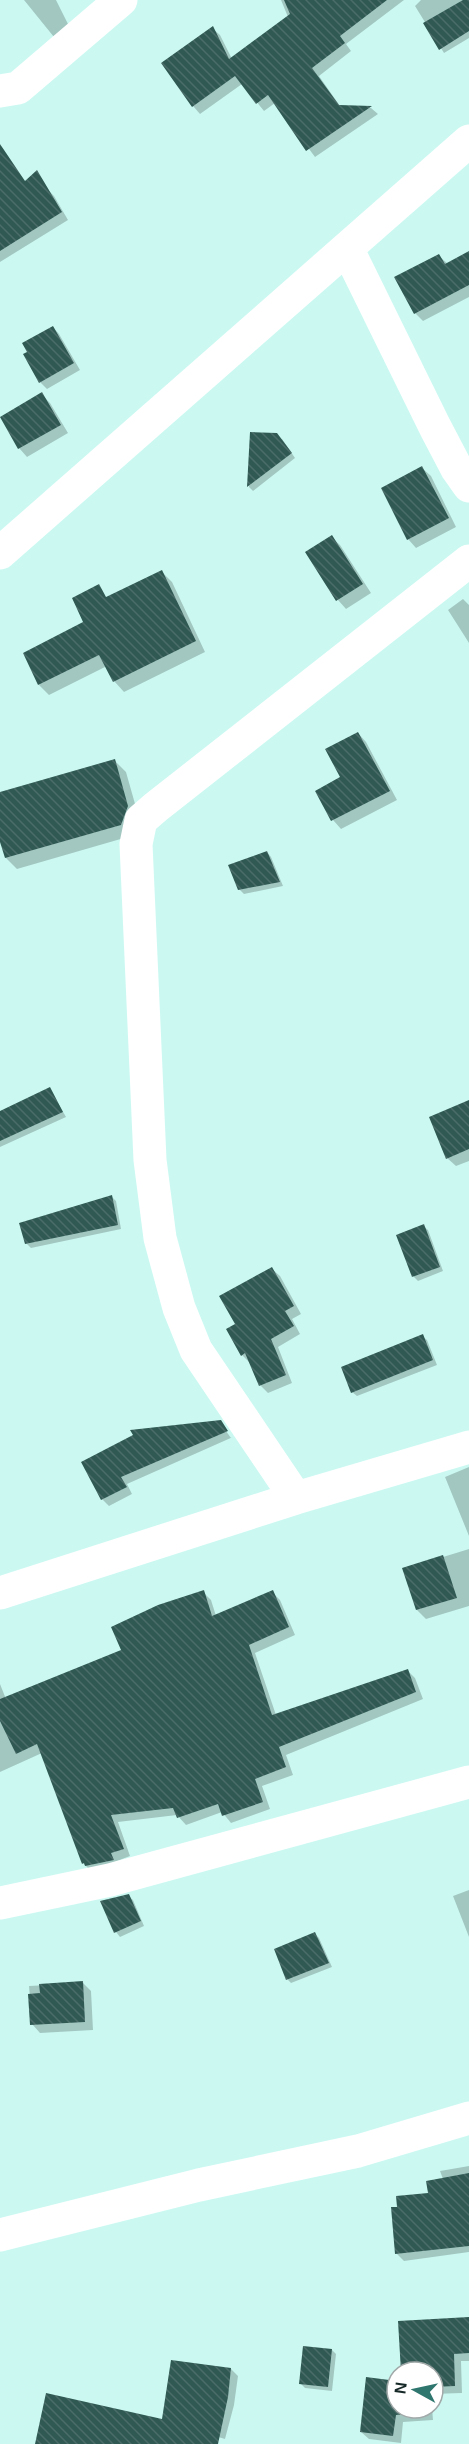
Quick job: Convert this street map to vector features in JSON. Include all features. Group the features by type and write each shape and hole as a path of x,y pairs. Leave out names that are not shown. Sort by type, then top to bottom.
{"street":[{"path":"0,91 18,88 121,0"},
{"path":"0,553 469,141"},
{"path":"347,248 457,470 469,486"},
{"path":"296,1498 196,1350 179,1308 160,1238 150,1160 136,844 141,820 156,807 469,561"},
{"path":"0,1593 296,1498 469,1447"},
{"path":"0,1903 110,1880 469,1782"},
{"path":"0,2235 199,2185 358,2151 469,2118"}],"building":[{"path":"284,0 387,0 340,36 345,43 312,68 339,105 372,106 306,151 268,95 256,104 235,76 192,107 161,63 213,26 229,59 290,14"},
{"path":"463,0 469,0 469,31 439,50 423,23"},
{"path":"0,144 25,181 37,170 62,212 0,251"},
{"path":"469,251 469,285 414,314 394,277 439,254 445,264"},
{"path":"53,326 74,363 39,383 23,354 27,352 22,343"},
{"path":"42,392 61,425 18,449 0,417"},
{"path":"250,432 277,433 292,453 247,487"},
{"path":"422,466 449,518 407,540 381,488"},
{"path":"332,535 363,584 336,601 305,552"},
{"path":"162,570 196,641 113,682 99,655 38,685 23,653 83,622 72,598 99,584 106,597"},
{"path":"358,732 390,791 331,821 315,791 340,777 325,749"},
{"path":"115,759 128,806 121,825 5,858 0,842 0,792"},
{"path":"267,851 280,882 238,890 228,865"},
{"path":"50,1087 63,1112 0,1141 0,1111"},
{"path":"469,1100 469,1149 446,1159 429,1117"},
{"path":"112,1195 118,1225 25,1244 19,1223"},
{"path":"424,1224 440,1267 412,1277 396,1235"},
{"path":"272,1267 294,1306 285,1311 294,1326 271,1339 286,1375 259,1386 245,1353 241,1356 226,1329 235,1324 219,1296"},
{"path":"423,1334 433,1360 351,1393 341,1367"},
{"path":"221,1420 228,1431 121,1477 127,1487 101,1500 81,1462 133,1435 130,1430"},
{"path":"443,1555 457,1598 416,1610 402,1568"},
{"path":"204,1590 212,1616 273,1590 289,1627 249,1645 272,1715 408,1669 416,1692 279,1747 286,1767 255,1779 263,1802 222,1816 218,1804 177,1818 173,1808 111,1815 124,1849 111,1853 114,1860 85,1866 84,1863 82,1864 37,1744 16,1754 0,1721 0,1699 121,1650 111,1627 158,1605"},
{"path":"129,1894 141,1921 114,1933 100,1901"},
{"path":"315,1932 329,1963 286,1980 274,1949"},
{"path":"83,1981 85,2022 30,2025 28,1994 40,1993 39,1984"},
{"path":"469,2173 469,2246 395,2254 391,2207 397,2207 396,2196 428,2193 426,2181"},
{"path":"469,2317 469,2353 454,2354 455,2386 445,2386 445,2360 400,2360 398,2321"},
{"path":"303,2346 332,2349 328,2387 299,2384"},
{"path":"171,2360 231,2368 228,2397 218,2444 35,2444 46,2393 162,2419"},
{"path":"366,2377 385,2379 385,2420 395,2420 393,2436 360,2432"}]}
